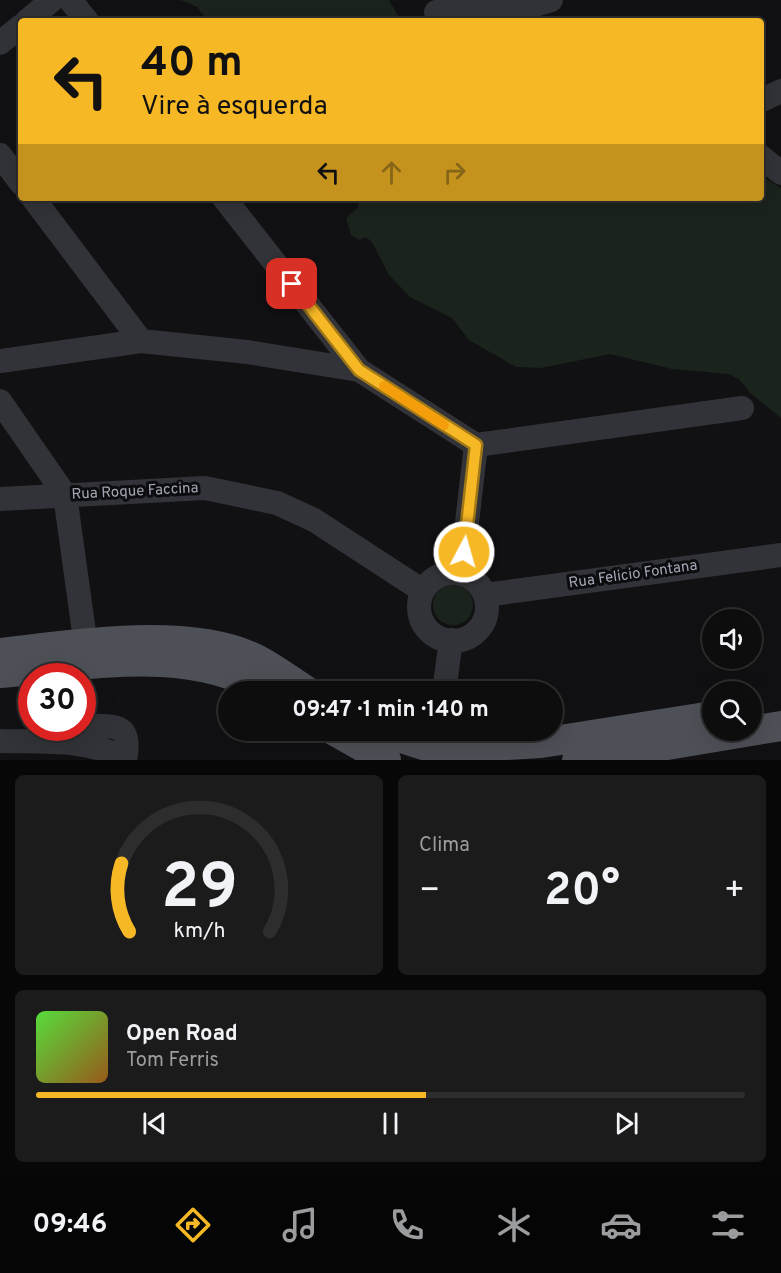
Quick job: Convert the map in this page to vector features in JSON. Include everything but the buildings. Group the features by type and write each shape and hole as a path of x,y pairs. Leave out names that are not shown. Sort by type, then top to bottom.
{"main road":[{"path":"0,673 86,655 174,642 218,647 256,659 291,681"},
{"path":"0,653 86,655 200,664 251,681"},
{"path":"762,708 781,705"},
{"path":"415,741 437,747 540,751 702,718"},
{"path":"577,760 781,726"},
{"path":"352,741 386,760"}],"street":[{"path":"31,18 52,0"},
{"path":"70,0 85,18"},
{"path":"436,12 535,5 551,0"},
{"path":"0,44 18,29"},
{"path":"764,99 781,92"},
{"path":"0,155 18,179"},
{"path":"764,159 781,173"},
{"path":"35,201 141,341"},
{"path":"227,201 359,370 476,445 742,408"},
{"path":"0,361 141,341 247,352 359,370"},
{"path":"0,400 65,495 86,655"},
{"path":"461,574 476,445"},
{"name":"Rua Roque Faccina","path":"0,499 205,488 277,503 314,520 423,591"},
{"name":"Rua Felicio Fontana","path":"485,595 781,555"},
{"path":"461,574 472,578 485,595 485,617 480,627 462,639 440,638 423,623 420,612 423,591 439,576 461,574"},
{"path":"445,681 451,640"},
{"path":"0,725 18,725"},
{"path":"96,726 109,726 126,752"},
{"path":"0,741 79,743 126,752"}],"shaded area":[{"path":"181,0 389,0 398,16 398,18 206,18 197,7"},
{"path":"764,178 781,188 781,418 750,393 739,379 728,374 672,369 610,354 541,368 516,367 469,340 452,318 410,297 389,275 372,242 366,237 359,240 351,235 346,218 358,207 358,201 764,201"},
{"path":"453,585 461,586 467,591 472,597 472,613 467,619 461,624 453,625 445,624 439,619 434,613 433,605 434,597 439,591 445,586"}],"slow traffic":[{"path":"384,386 444,425"}],"route":[{"path":"292,284 359,370 476,445 464,552"}]}
